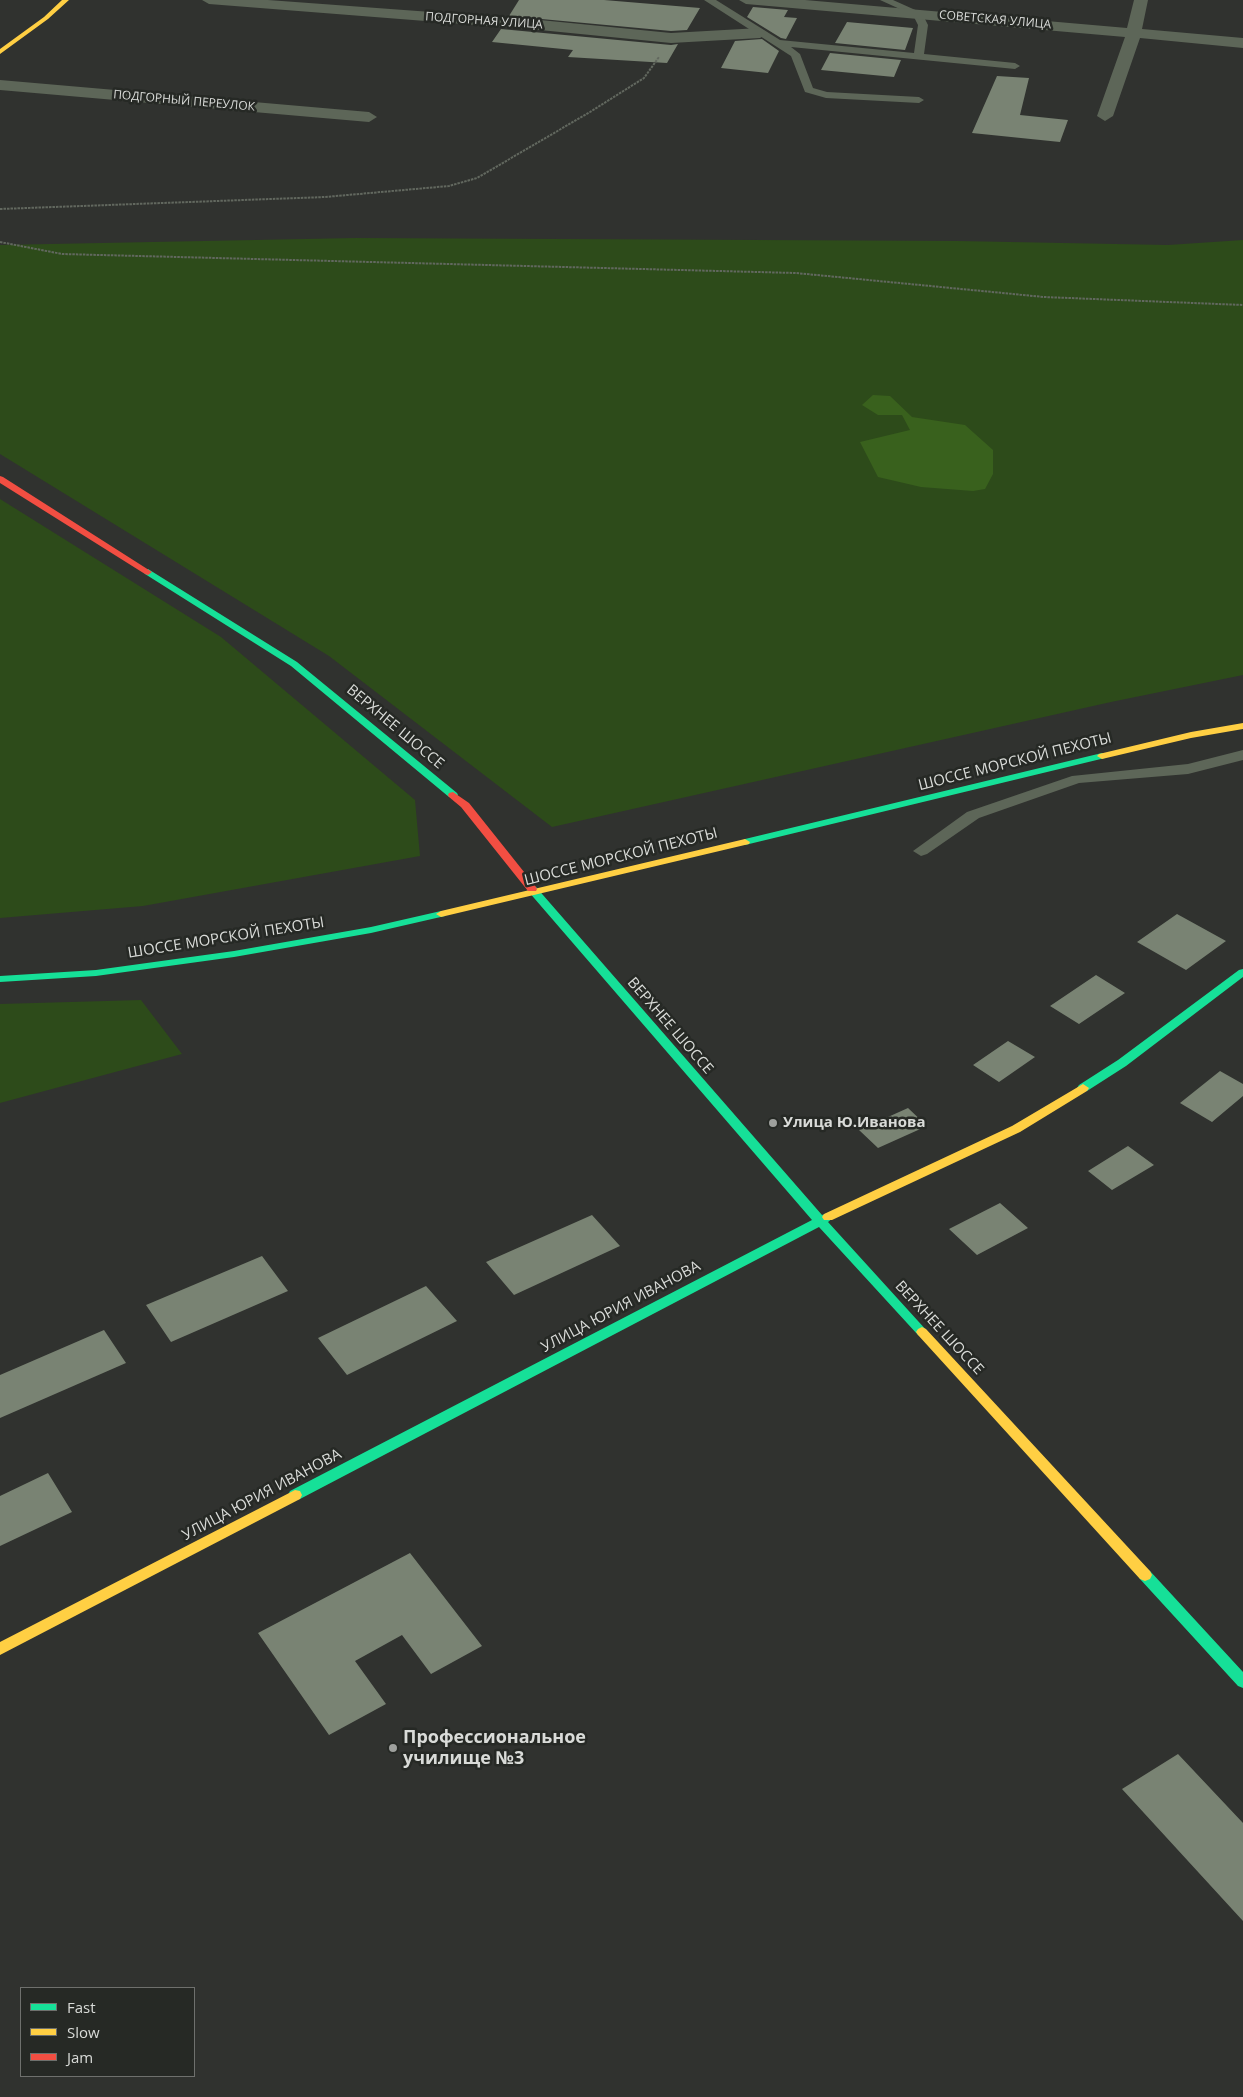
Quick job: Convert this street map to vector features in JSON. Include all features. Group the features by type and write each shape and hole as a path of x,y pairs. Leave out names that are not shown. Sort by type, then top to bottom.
{"street":[{"path":"0,52 46,18 66,0"},
{"name":"ПОДГОРНАЯ УЛИЦА","path":"209,0 540,25 672,38 760,33"},
{"name":"СОВЕТСКАЯ УЛИЦА","path":"746,0 917,13 1243,43"},
{"path":"1105,116 1134,34 1141,0"},
{"name":"ПОДГОРНЫЙ ПЕРЕУЛОК","path":"0,85 369,117"},
{"name":"ВЕРХНЕЕ ШОССЕ","path":"0,479 294,664 465,804 535,893 820,1220 1243,1682"},
{"name":"ШОССЕ МОРСКОЙ ПЕХОТЫ","path":"0,979 96,973 234,954 371,930 535,893 1181,737 1243,726"},
{"name":"УЛИЦА ЮРИЯ ИВАНОВА","path":"0,1649 820,1220 1016,1129 1122,1063 1243,972"}],"lane":[{"path":"709,0 795,54 809,90 826,95 919,100"},
{"path":"885,0 917,13 923,25 919,56"},
{"path":"779,43 1015,66"},
{"path":"921,851 973,815 1077,779 1188,769 1243,755"}],"path":[{"path":"0,209 326,197 449,186 477,178 644,78 672,38"},
{"path":"0,242 62,254 796,273 1044,297 1243,305"}],"shaded area":[{"path":"356,238 958,241 1168,245 1243,240 1243,675 1111,702 552,827 329,656 0,454 0,245"},
{"path":"873,395 890,396 912,417 965,425 993,450 993,474 985,489 973,491 921,487 878,477 860,442 910,430 902,415 878,415 862,405"},
{"path":"0,499 221,637 415,800 420,856 143,906 0,918"},
{"path":"141,1000 182,1054 0,1103 0,1004"}],"building":[{"path":"519,0 604,0 700,8 687,30 671,31 509,16"},
{"path":"753,7 788,10 784,17 797,18 786,39 781,38 747,17"},
{"path":"847,22 913,28 905,50 835,43"},
{"path":"501,29 671,45 678,44 667,63 568,57 573,50 492,42"},
{"path":"762,39 779,51 768,73 721,68 735,41"},
{"path":"830,53 901,60 894,77 821,70"},
{"path":"997,76 1029,78 1020,115 1068,120 1060,142 972,133"},
{"path":"1177,914 1226,941 1186,970 1137,942"},
{"path":"1096,975 1125,993 1079,1024 1050,1006"},
{"path":"1008,1041 1035,1057 999,1082 973,1065"},
{"path":"1220,1071 1243,1084 1243,1096 1212,1122 1180,1103"},
{"path":"908,1108 927,1126 878,1148 859,1130"},
{"path":"1128,1146 1154,1165 1112,1190 1088,1171"},
{"path":"1000,1203 1028,1228 977,1255 949,1229"},
{"path":"592,1215 620,1246 514,1295 486,1262"},
{"path":"262,1256 288,1291 171,1342 146,1305"},
{"path":"426,1286 457,1321 347,1375 318,1338"},
{"path":"104,1330 126,1363 0,1418 0,1375"},
{"path":"48,1473 72,1512 0,1546 0,1496"},
{"path":"410,1553 482,1646 431,1674 402,1635 355,1661 386,1704 329,1735 258,1633"},
{"path":"1178,1754 1243,1823 1243,1921 1122,1789"}],"traffic: fast":[{"path":"148,572 294,664 453,795"},
{"path":"745,842 1102,756"},
{"path":"532,889 820,1221 922,1332"},
{"path":"0,979 96,973 234,954 371,930 441,914"},
{"path":"1083,1088 1122,1063 1243,972"},
{"path":"295,1495 828,1217"},
{"path":"1145,1575 1243,1682"}],"traffic: slow":[{"path":"0,52 46,18 66,0"},
{"path":"1102,756 1191,735 1243,726"},
{"path":"441,914 745,842"},
{"path":"828,1217 1016,1129 1083,1088"},
{"path":"922,1332 1145,1575"},
{"path":"0,1649 295,1495"}],"traffic: jam":[{"path":"0,479 148,572"},
{"path":"453,795 465,805 532,889"}],"place":[{"name":"Улица Ю.Иванова","path":"773,1123"},
{"name":"Профессиональное училище №3","path":"393,1748"}]}
